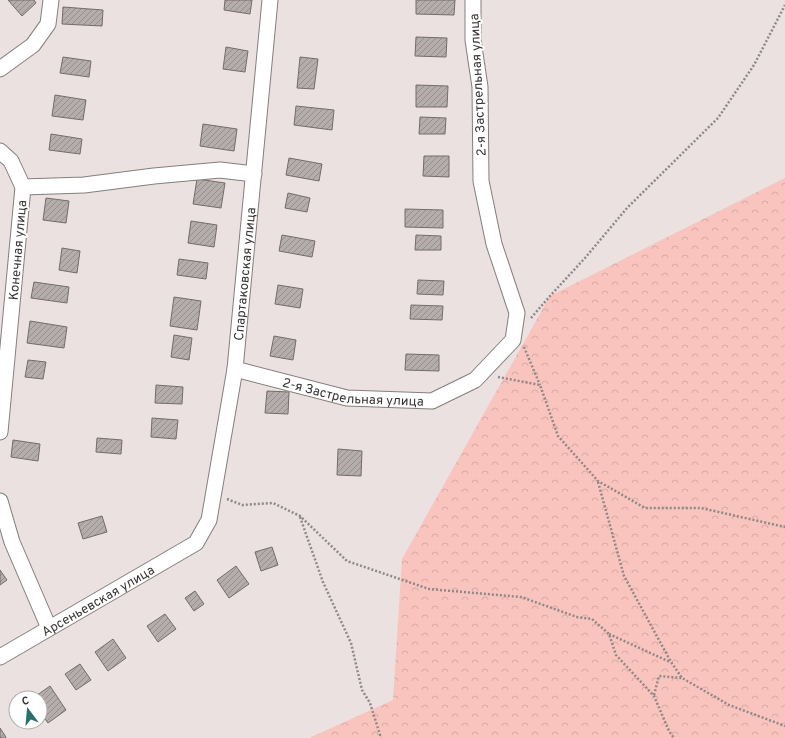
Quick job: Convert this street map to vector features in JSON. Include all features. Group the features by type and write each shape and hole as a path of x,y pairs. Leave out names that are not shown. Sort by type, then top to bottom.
{"street":[{"path":"0,69 33,45 48,24 51,0"},
{"name":"Спартаковская улица","path":"196,543 209,520 235,369 270,0"},
{"name":"2-я Застрельная улица","path":"235,369 347,398 432,401 475,380 516,337 517,313 494,244 481,181 480,87 473,40 473,0"},
{"path":"0,151 11,161 23,187 84,185 154,176 220,170 254,174"},
{"name":"Конечная улица","path":"0,432 23,187"},
{"path":"0,501 12,542 50,628"},
{"name":"Арсеньевская улица","path":"0,657 196,543"}],"path":[{"path":"785,5 754,65 718,118 627,208 516,337 540,385 558,436 598,481 645,508 701,508 785,527"},
{"path":"481,374 540,385"},
{"path":"598,481 624,576 671,662 682,678"},
{"path":"213,494 242,504 273,503 300,516 347,561 430,589 521,597 577,616 592,619 609,634 671,662"},
{"path":"300,516 323,582 351,643 362,690 370,703 381,738"},
{"path":"609,634 616,655 654,696 669,731 674,738"},
{"path":"654,696 660,676 682,678 729,705 785,726"}],"green space":[{"path":"785,178 785,738 309,738 393,700 402,559 550,296"}],"building":[{"path":"8,0 34,0 36,3 22,16"},
{"path":"225,0 252,0 250,14 224,10"},
{"path":"416,0 455,0 454,15 416,14"},
{"path":"63,7 103,10 102,26 62,24"},
{"path":"416,37 447,38 446,57 415,56"},
{"path":"226,47 248,51 245,72 223,69"},
{"path":"63,57 91,61 89,77 60,73"},
{"path":"300,57 318,59 314,89 297,88"},
{"path":"416,85 448,86 447,107 416,107"},
{"path":"55,95 86,100 83,120 52,116"},
{"path":"296,106 334,110 332,130 294,125"},
{"path":"420,117 446,118 445,134 419,134"},
{"path":"203,124 237,129 234,151 200,146"},
{"path":"51,134 82,139 80,154 49,150"},
{"path":"424,156 449,156 449,177 423,176"},
{"path":"289,158 322,164 319,181 286,175"},
{"path":"197,179 225,183 221,208 193,204"},
{"path":"288,193 310,198 307,212 285,208"},
{"path":"46,198 69,201 66,223 43,220"},
{"path":"405,209 443,210 443,228 405,227"},
{"path":"191,221 217,225 214,247 188,243"},
{"path":"282,235 315,241 312,257 279,251"},
{"path":"416,235 441,236 441,250 415,250"},
{"path":"62,248 80,251 77,273 59,270"},
{"path":"179,259 208,263 206,279 177,275"},
{"path":"418,280 444,281 443,295 417,294"},
{"path":"34,282 69,287 67,303 31,298"},
{"path":"278,285 303,289 300,308 275,304"},
{"path":"174,297 201,301 197,330 170,326"},
{"path":"411,305 443,306 442,320 410,319"},
{"path":"30,321 67,327 64,348 27,343"},
{"path":"174,335 192,338 189,360 171,357"},
{"path":"274,336 296,340 293,360 270,356"},
{"path":"406,354 439,355 439,371 405,370"},
{"path":"28,360 46,362 43,379 25,377"},
{"path":"156,385 183,387 182,404 155,403"},
{"path":"267,391 289,392 288,414 265,413"},
{"path":"152,418 178,420 176,439 151,437"},
{"path":"97,438 122,440 121,454 96,452"},
{"path":"13,440 40,444 38,461 11,457"},
{"path":"338,449 362,451 361,476 337,475"},
{"path":"102,516 107,532 83,539 78,523"},
{"path":"272,547 278,565 261,571 255,552"},
{"path":"236,566 249,584 229,598 217,580"},
{"path":"0,570 7,580 0,585"},
{"path":"195,591 204,604 194,611 185,598"},
{"path":"165,614 176,629 158,642 147,626"},
{"path":"113,639 126,658 108,671 95,652"},
{"path":"80,664 91,680 76,690 65,674"},
{"path":"50,686 66,710 48,723 48,690 44,690"},
{"path":"0,728 6,737 5,738 0,738"}]}
